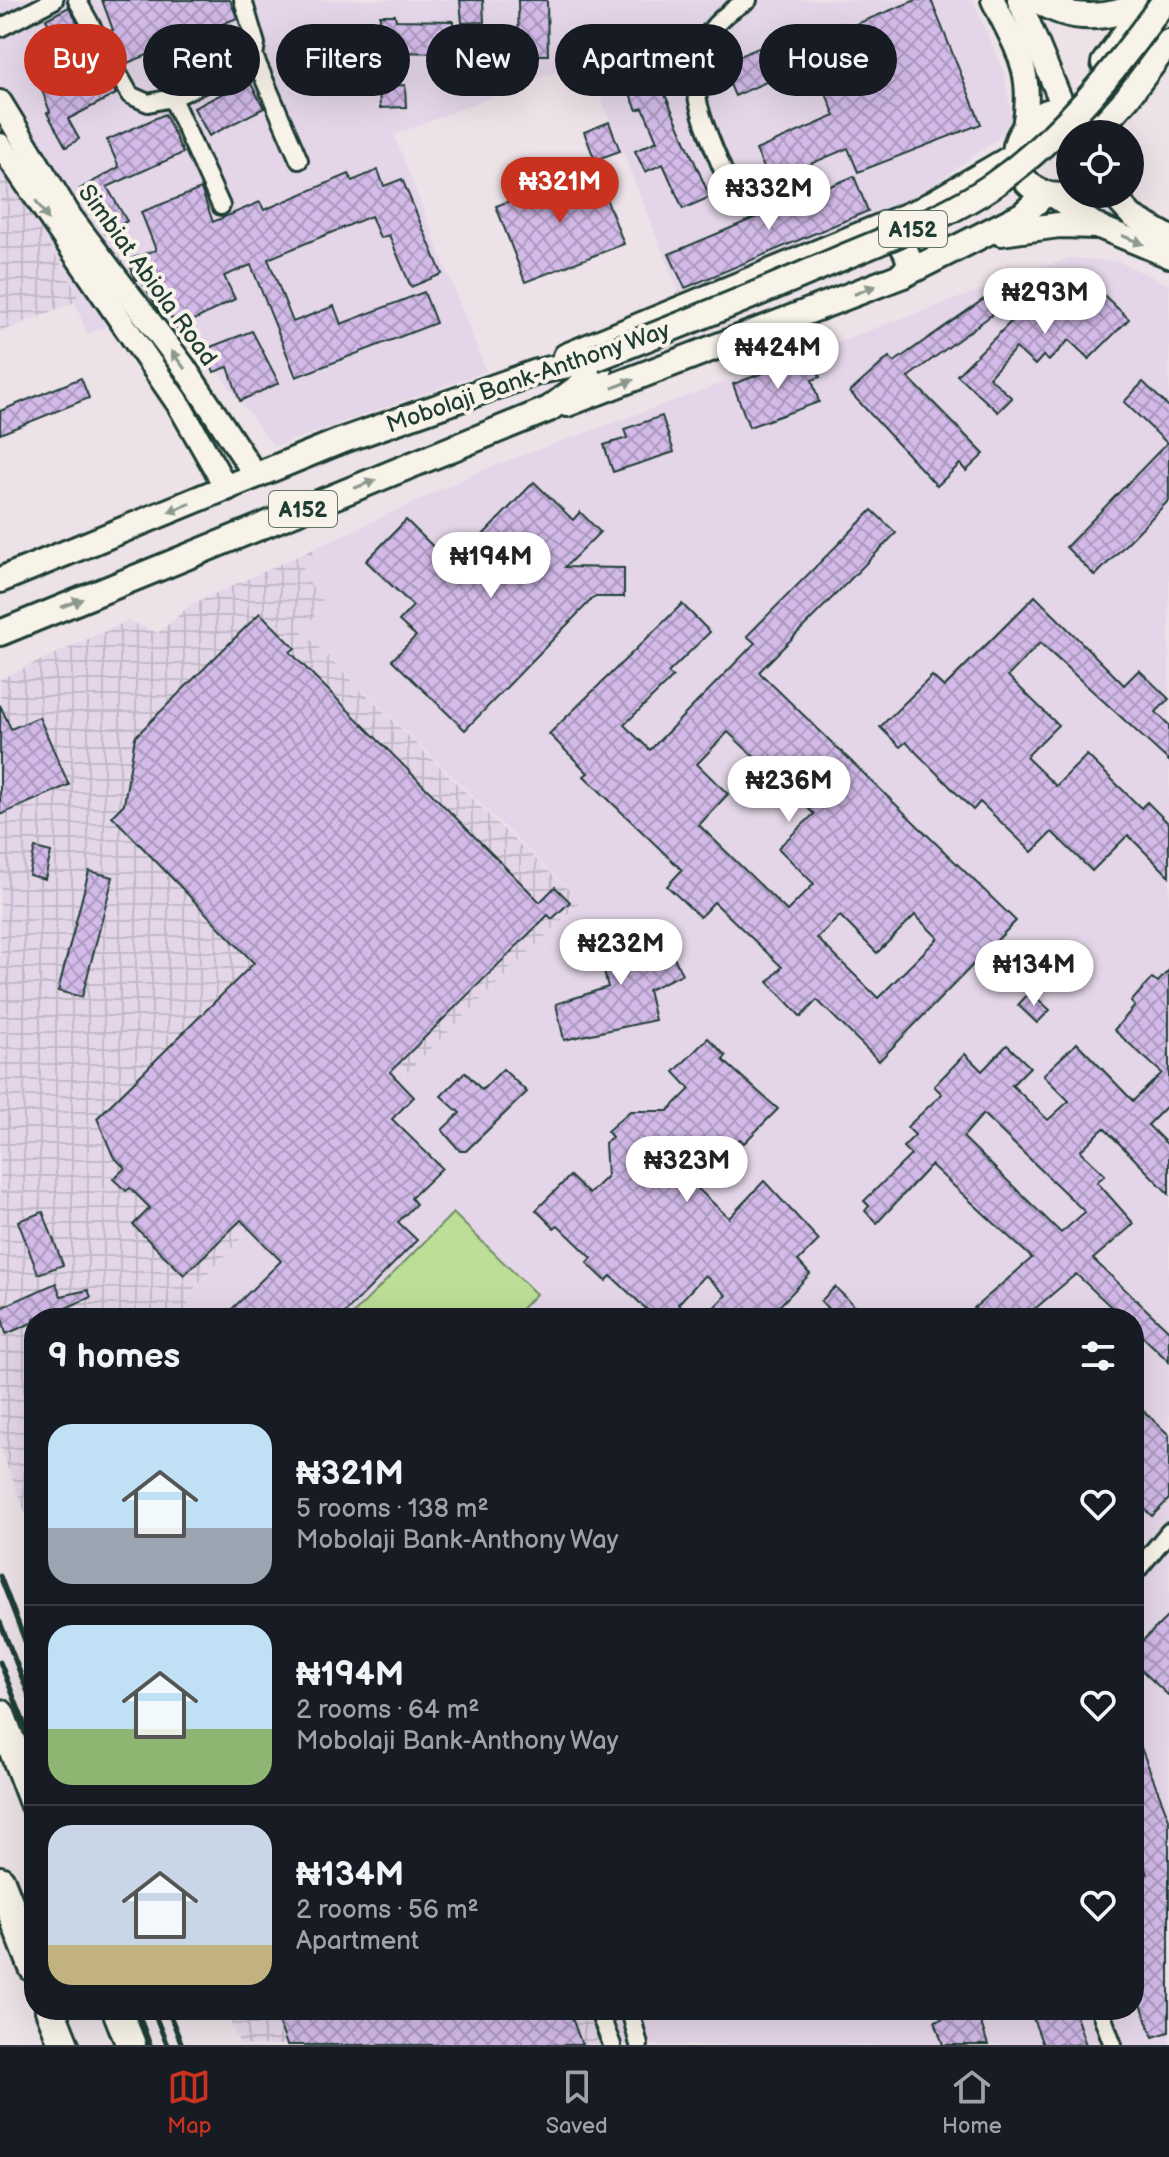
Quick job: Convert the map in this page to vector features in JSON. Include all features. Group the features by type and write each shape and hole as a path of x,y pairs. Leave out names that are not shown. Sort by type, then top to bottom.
{"highway":[{"path":"0,1714 24,1777"},
{"path":"0,1881 24,1942"},
{"path":"54,2020 64,2045"},
{"path":"121,2020 131,2045"}],"main road":[{"path":"1038,0 1061,13 1083,17 1127,12 1154,0"},
{"path":"1083,120 1154,0"},
{"name":"Mobolaji Bank-Anthony Way","path":"0,633 549,409 596,366 921,225 991,186 1047,142 1123,60 1154,0"},
{"name":"Mobolaji Bank-Anthony Way","path":"1085,120 1135,68 1169,23"},
{"path":"1089,120 1127,98 1169,42"},
{"path":"1056,194 1024,179 1016,155 1024,128 1046,111 1066,120"},
{"name":"Mobolaji Bank-Anthony Way","path":"0,580 338,442 537,372 596,366 916,245 1014,188 1056,148"},
{"path":"537,372 588,345 923,209 1016,155"},
{"path":"549,409 607,391 903,275 983,237 1056,195"},
{"path":"983,237 1059,225 1097,226"},
{"path":"882,227 896,235 906,251 910,263 903,275"}],"street":[{"path":"0,28 54,0"},
{"path":"77,0 130,95 148,103 176,96"},
{"path":"243,0 250,24"},
{"path":"728,183 694,97 692,72 705,40 724,18 748,0"},
{"path":"993,0 1026,69 1028,102 1024,128"},
{"path":"1019,0 1076,120"},
{"path":"260,70 299,160"},
{"path":"172,98 221,206"},
{"name":"Simbiat Abiola Road","path":"0,102 71,218 184,367 256,476"},
{"path":"0,145 179,405 227,489"},
{"path":"1074,208 1097,226 1169,256"},
{"path":"1125,208 1132,216 1169,237"},
{"path":"1144,1562 1169,1532"},
{"path":"602,2020 612,2045"},
{"path":"633,2020 639,2045"},
{"path":"1104,2020 1113,2045"}],"shaded area":[{"path":"0,0 973,0 1005,76 1012,119 997,139 912,200 679,292 600,96 743,96 743,24 555,24 555,72 539,78 539,24 426,24 426,96 494,96 394,135 486,371 274,447 169,306 87,334 75,302 78,294 0,161"},
{"path":"0,161 78,294 75,302 0,332"},
{"path":"1070,258 1120,262 1169,285 1169,2045 603,2045 594,2020 1144,2020 1144,1308 190,1308 185,1300 272,1205 581,901 302,631 324,604 305,578 304,566 316,548 485,469"},
{"path":"316,548 304,566 305,577 325,604 302,631 503,829 581,901 272,1205 185,1299 190,1308 24,1308 24,1509 0,1447 0,679 128,621 158,633 192,604"},
{"path":"230,2020 594,2020 603,2045 240,2045"}],"green space":[{"path":"453,1213 536,1294 523,1308 359,1308"}],"building":[{"path":"102,0 230,0 237,18 223,24 143,24 143,57 127,63 127,24 111,24"},
{"path":"460,0 483,0 484,22 462,23"},
{"path":"518,0 547,0 548,55 539,55 539,24 518,24"},
{"path":"916,0 931,0 981,124 858,172 848,148 770,181 756,150 835,116 827,96 897,96 897,24 856,24"},
{"path":"69,7 78,24 48,24 46,19"},
{"path":"380,15 395,15 396,20 453,21 453,24 426,24 426,53 410,52 410,24 380,24"},
{"path":"759,48 759,85 743,92 743,55"},
{"path":"44,96 112,96 68,119 79,139 66,147 47,113 50,112"},
{"path":"218,96 258,96 264,108 209,136 194,108"},
{"path":"379,96 406,96 406,107 380,108"},
{"path":"631,96 666,96 710,197 683,209 663,164 645,172 635,151 657,141 643,108 637,110"},
{"path":"165,114 183,153 107,187 127,221 105,233 80,189 119,167 107,140"},
{"path":"609,122 620,151 595,160 584,132"},
{"path":"594,168 624,244 525,282 496,206"},
{"path":"378,170 384,186 402,179 442,274 411,287 389,235 380,238 371,216 268,259 293,322 334,306 341,324 424,292 436,323 296,377 251,265 224,276 235,299 177,329 166,308 159,311 141,280 136,280 128,260 156,250 141,212 201,189 213,222 260,202 264,210 349,174 352,181"},
{"path":"854,176 868,211 685,288 669,254"},
{"path":"1089,281 1129,319 1089,359 1069,340 1049,361 1043,356 1035,365 1016,348 989,377 1012,398 998,412 957,375 1026,307 1022,297 1051,287 1059,312"},
{"path":"984,299 993,314 908,377 984,454 966,471 960,464 937,486 850,392 889,357 894,362"},
{"path":"252,331 279,383 240,401 228,367 214,372 205,349"},
{"path":"812,355 820,377 812,380 819,402 749,427 733,384"},
{"path":"81,378 89,398 0,434 0,411"},
{"path":"1143,382 1169,407 1169,500 1095,576 1066,547 1167,443 1124,402"},
{"path":"662,416 674,452 613,472 604,445 627,438 624,429"},
{"path":"534,482 573,520 580,512 600,532 565,567 624,568 624,597 594,597 465,730 392,660 416,636 399,621 413,606 366,561 406,520 453,566"},
{"path":"872,510 896,533 759,672 1016,921 879,1061 817,1000 801,1017 768,982 782,967 714,902 700,917 667,886 682,870 584,776 588,773 549,734 682,604 710,632 668,673 673,677 624,725 650,750 755,643 747,636","holes":["728,732 814,814 778,848 814,884 787,911 699,825 728,794 697,764","915,915 938,938 878,998 817,938 840,916 877,953"]},
{"path":"1035,596 1124,685 1139,670 1169,699 1156,712 1169,725 1169,761 1040,643 1008,676 1058,725 1026,757 1056,786 1087,755 1141,808 1147,802 1169,824 1169,876 1128,835 1092,871 1052,832 1032,852 980,802 973,810 906,742 900,747 880,727 932,676 944,687"},
{"path":"260,613 295,648 290,652 540,902 555,887 570,902 552,919 548,915 390,1072 414,1097 392,1119 442,1168 411,1198 416,1204 398,1222 417,1240 350,1308 233,1308 281,1261 241,1220 184,1275 133,1225 150,1208 130,1188 126,1191 113,1179 125,1168 113,1156 97,1118 254,963 112,816 124,804 135,737"},
{"path":"0,705 11,729 39,717 69,785 0,815"},
{"path":"35,848 51,852 45,879 29,875"},
{"path":"89,871 113,877 82,997 58,991"},
{"path":"661,929 682,974 648,990 655,1020 564,1040 556,1004 608,987 596,940 621,933 624,947"},
{"path":"1169,970 1169,1104 1148,1125 1169,1146 1169,1194 1104,1128 1080,1151 1105,1175 1097,1182 1134,1224 1093,1259 1169,1331 1169,1362 1144,1338 1144,1308 1112,1308 1076,1274 1036,1308 974,1308 1032,1258 931,1165 877,1223 865,1211 869,1206 864,1201 911,1155 903,1147 915,1135 907,1127 942,1094 934,1086 965,1054 982,1071 1007,1045 1030,1067 1012,1085 1048,1120 1069,1101 1043,1075 1077,1043 1133,1101 1162,1073 1114,1030 1135,1006 1131,1002 1152,978 1158,982","holes":["983,1114 1085,1212 1061,1233 963,1137"]},
{"path":"1030,992 1050,1010 1037,1023 1018,1005"},
{"path":"708,1038 726,1056 723,1060 778,1109 744,1143 740,1139 694,1185 729,1218 764,1181 819,1240 798,1261 810,1274 778,1308 714,1308 726,1295 705,1275 678,1304 682,1308 645,1308 611,1276 606,1281 587,1263 592,1258 558,1225 554,1228 536,1210 570,1176 589,1194 607,1176 605,1143 612,1137 607,1131 630,1111 668,1111 690,1089 674,1072"},
{"path":"503,1069 527,1092 466,1151 460,1151 442,1130 460,1113 441,1096 465,1072 482,1090"},
{"path":"43,1212 63,1265 38,1274 18,1221"},
{"path":"56,1283 61,1296 88,1290 91,1297 66,1308 24,1308 24,1326 6,1334 0,1308"},
{"path":"835,1287 857,1308 827,1308 821,1301"},
{"path":"1144,1411 1169,1435 1169,1499 1152,1516 1144,1508"},
{"path":"1169,1615 1169,1696 1144,1672 1144,1639"},
{"path":"1144,1755 1169,1819 1169,2032 1153,2037 1144,2012 1144,1875 1147,1874 1144,1866"},
{"path":"278,2020 573,2020 582,2045 287,2045"},
{"path":"980,2020 988,2045 943,2045 935,2021"},
{"path":"1034,2020 1077,2020 1086,2045 1043,2045"}],"railway":[{"path":"0,1576 24,1638"},
{"path":"0,1622 24,1683"},
{"path":"0,1662 24,1723"},
{"path":"141,2020 150,2045"},
{"path":"157,2020 167,2045"},
{"path":"172,2020 182,2045"}]}
